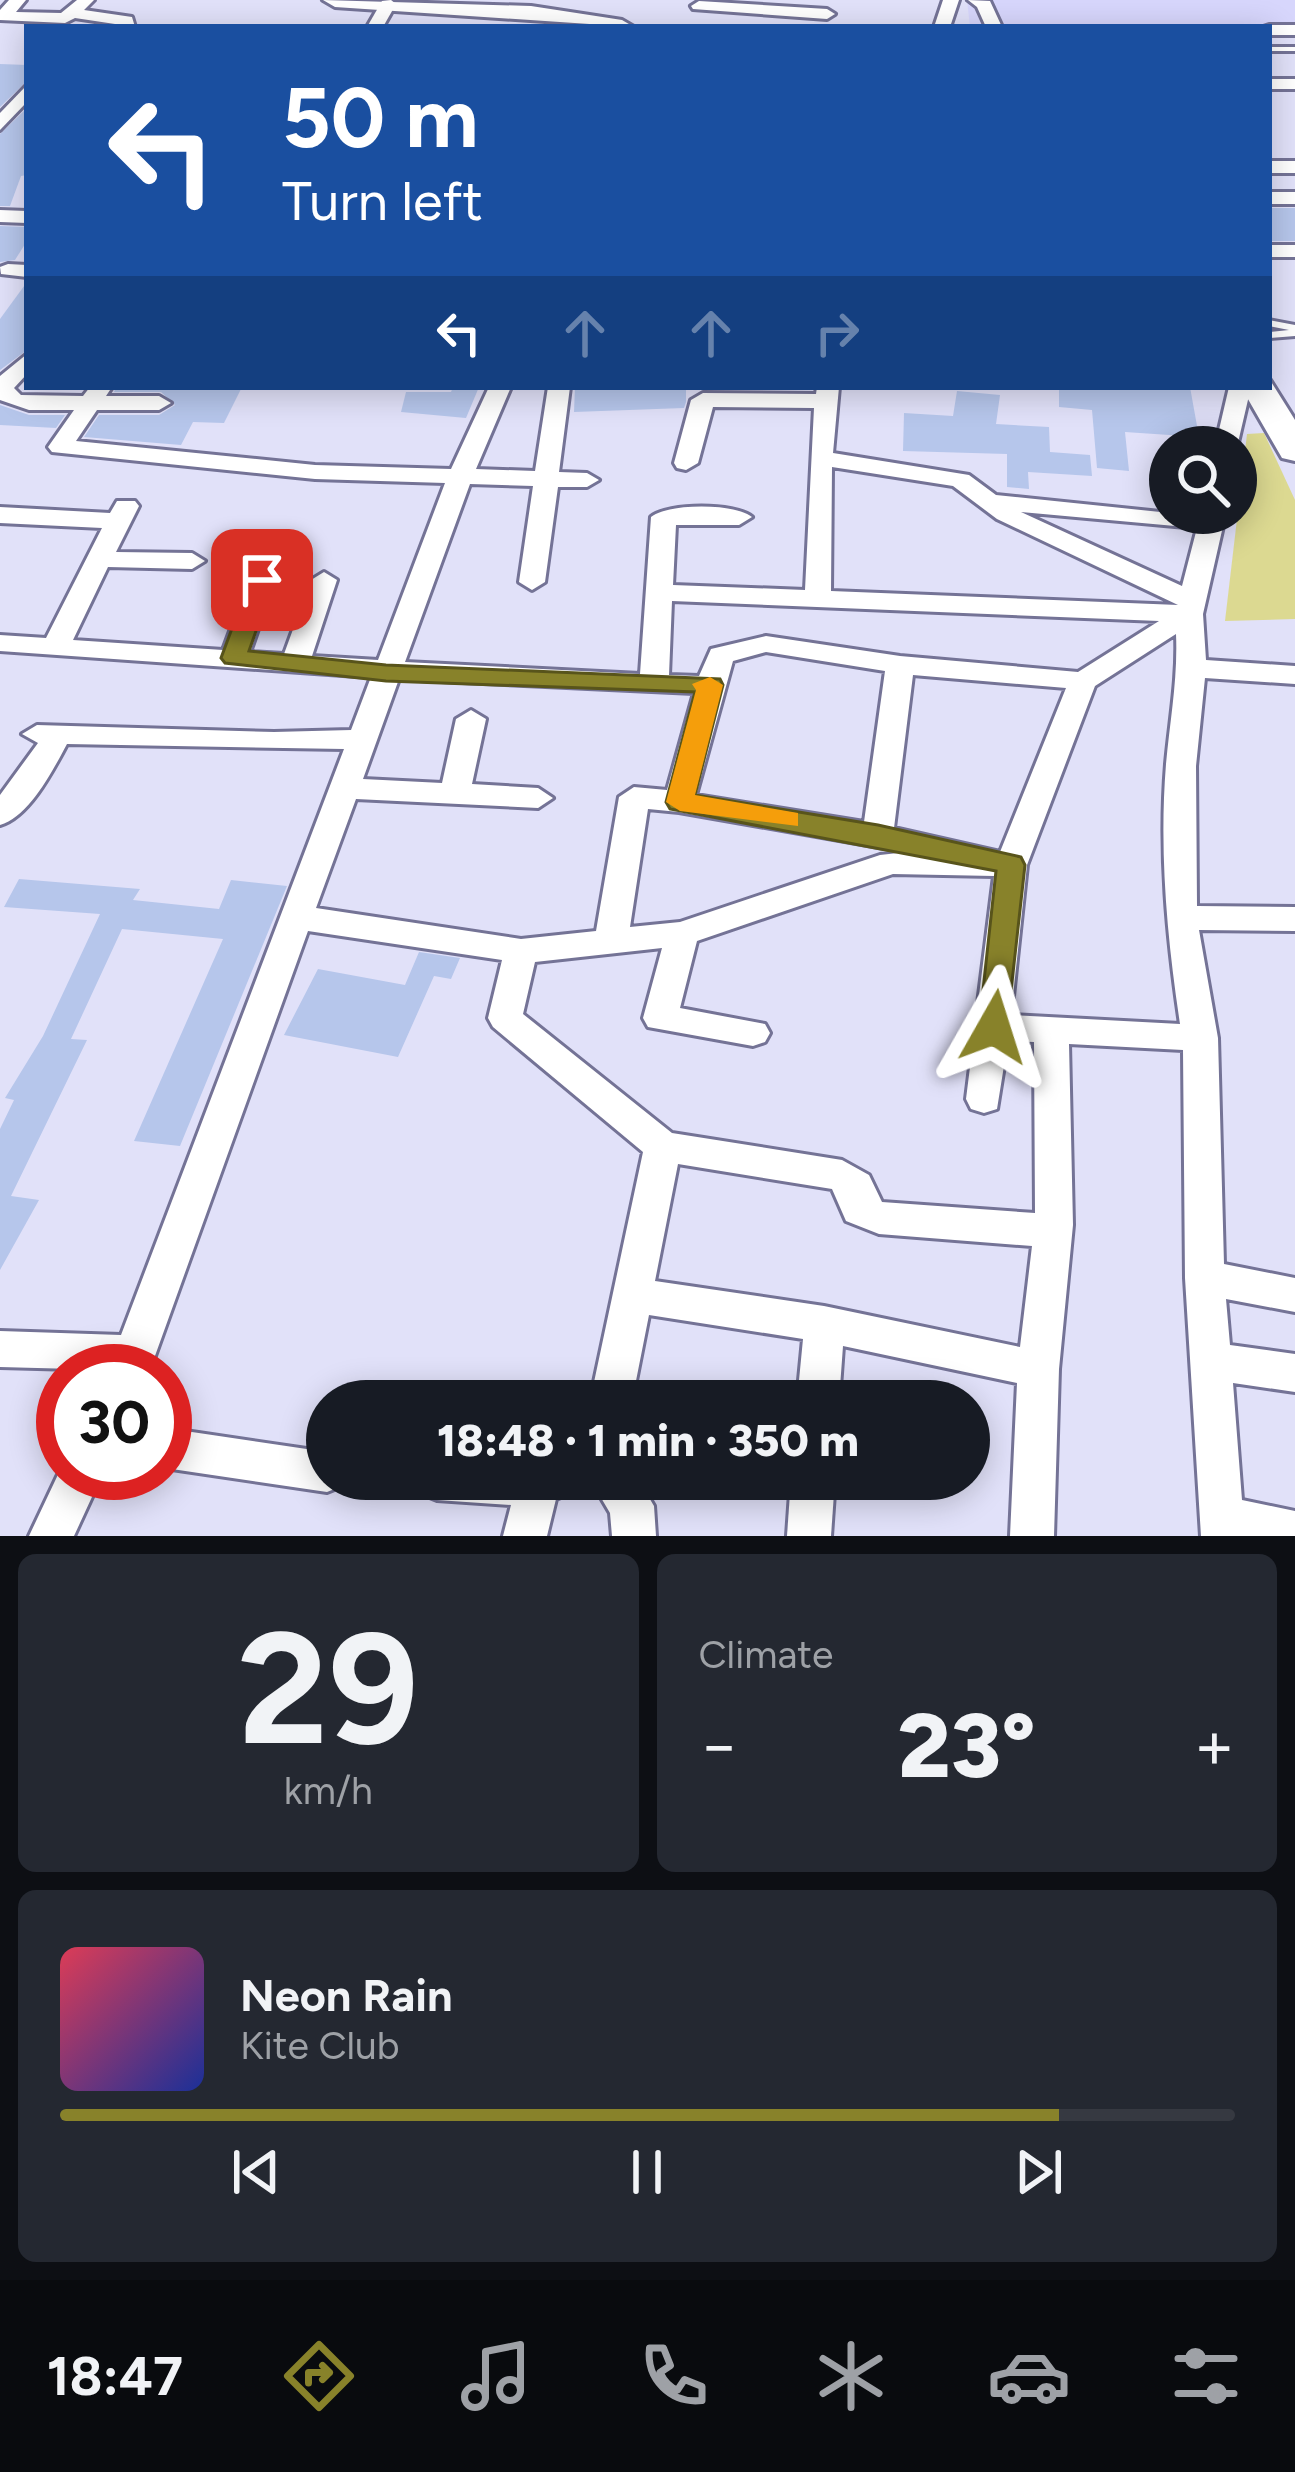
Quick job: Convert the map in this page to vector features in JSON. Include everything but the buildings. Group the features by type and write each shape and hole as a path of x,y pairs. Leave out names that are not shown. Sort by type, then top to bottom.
{"main road":[{"path":"335,0 469,4 602,24"},
{"path":"1260,390 1295,450"}],"street":[{"path":"18,0 3,16 80,7 127,24"},
{"path":"976,0 984,4 993,24"},
{"path":"700,3 827,14"},
{"path":"377,24 388,4"},
{"path":"0,128 24,94"},
{"path":"24,364 1,389 14,401 97,394 165,395"},
{"path":"139,1344 459,479 499,390"},
{"path":"532,582 559,390"},
{"path":"1232,426 1239,390"},
{"path":"97,394 60,447 315,472 587,480"},
{"path":"686,463 703,400 827,394 820,458 818,601"},
{"path":"128,454 165,395"},
{"path":"820,458 960,480 987,501 1190,607"},
{"path":"987,501 1149,513"},
{"path":"0,515 122,514 55,647"},
{"path":"654,683 664,518 739,517"},
{"path":"1208,534 1190,607 1192,668 1181,766 1180,918 1200,1038 1205,1278 1223,1526 1295,1532"},
{"path":"100,559 192,561"},
{"path":"234,658 262,580"},
{"path":"296,661 324,580"},
{"path":"660,592 818,601 1190,607"},
{"path":"984,1099 1011,865 1082,681 1190,607"},
{"path":"0,644 296,661 386,673 710,685"},
{"path":"680,802 721,655 751,645 900,665 1082,681"},
{"path":"878,835 900,665"},
{"path":"1192,668 1295,675"},
{"path":"455,794 471,719"},
{"path":"0,815 38,770 47,734 274,742 364,739"},
{"path":"345,788 538,798"},
{"path":"611,943 634,797 878,835 1011,865"},
{"path":"294,917 521,951 682,934 891,863 1011,865"},
{"path":"1180,918 1295,919"},
{"path":"682,934 660,1018 754,1033"},
{"path":"521,951 505,1018 664,1148 842,1175 856,1186 860,1210 878,1218 1053,1231"},
{"path":"994,1027 1200,1038"},
{"path":"1032,1536 1038,1369 1053,1231 1052,1031"},
{"path":"616,1380 664,1148"},
{"path":"1205,1278 1295,1294"},
{"path":"635,1295 824,1324 1038,1369"},
{"path":"820,1380 824,1324"},
{"path":"0,1349 36,1353"},
{"path":"1211,1361 1295,1373"},
{"path":"192,1452 306,1469"},
{"path":"51,1536 68,1500"},
{"path":"525,1536 538,1500"},
{"path":"628,1500 634,1536"},
{"path":"809,1536 812,1500"}],"shaded area":[{"path":"967,0 1295,0 1295,29 1272,29 1272,24 970,24"},
{"path":"1257,433 1264,433 1295,500 1295,619 1225,621 1235,534 1257,534"}],"slow traffic":[{"path":"705,684 710,685 680,802 788,820"}],"route":[{"path":"262,580 234,658 386,673 710,685 680,802 878,835 1011,865 994,1027"}]}
